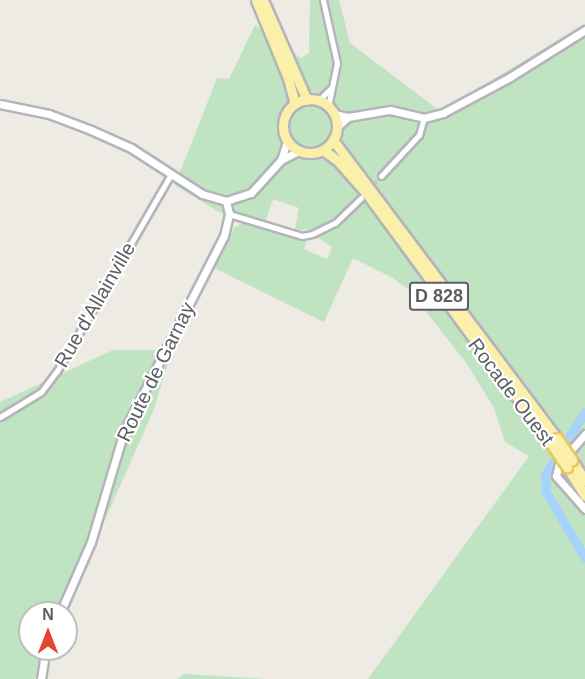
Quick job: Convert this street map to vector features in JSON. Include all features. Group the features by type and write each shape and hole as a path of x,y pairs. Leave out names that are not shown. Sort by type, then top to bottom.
{"main road":[{"path":"256,0 288,78 295,104"},
{"path":"263,0 307,99"},
{"path":"307,99 318,101 331,110 337,127 333,140 323,150 299,151 287,141 284,118 295,104 307,99"},
{"name":"Rocade Ouest","path":"333,140 554,441 585,496"},
{"name":"Rocade Ouest","path":"323,150 337,160 367,194 554,441"},
{"name":"Rocade Ouest","path":"569,464 585,481"}],"street":[{"path":"323,0 337,63 330,89 331,110 348,117 390,110 424,118 443,113 504,80 585,30"},
{"path":"318,101 330,89"},
{"path":"0,104 49,114 92,130 202,194 226,201 251,193 281,160 299,151"},
{"path":"337,127 348,117"},
{"path":"381,176 419,135 424,118"},
{"path":"281,160 287,141"},
{"name":"Rue d'Allainville","path":"0,417 41,392 57,371 171,174"},
{"path":"229,214 302,236 312,234 335,223 361,198"},
{"name":"Route de Garnay","path":"65,601 91,542 124,431 224,236 229,214 226,201"},
{"path":"585,434 557,469 558,481 585,509"},
{"path":"41,679 44,661"}],"green space":[{"path":"310,0 339,0 350,43 440,111 585,24 585,679 368,679 529,456 505,442 494,408 467,364 409,290 393,278 353,258 324,322 214,268 234,228 243,222 307,240 304,249 327,259 332,247 308,231 295,229 299,208 273,199 266,220 219,212 175,185 217,78 229,79 255,25 301,58 309,53"},
{"path":"113,350 172,350 154,409 69,601 18,601 18,661 43,661 35,679 0,679 0,402"},
{"path":"184,674 267,679 177,679"}],"waterway":[{"path":"585,412 545,475 546,492 585,558"}],"tunnel":[{"path":"368,190 381,176"}]}
